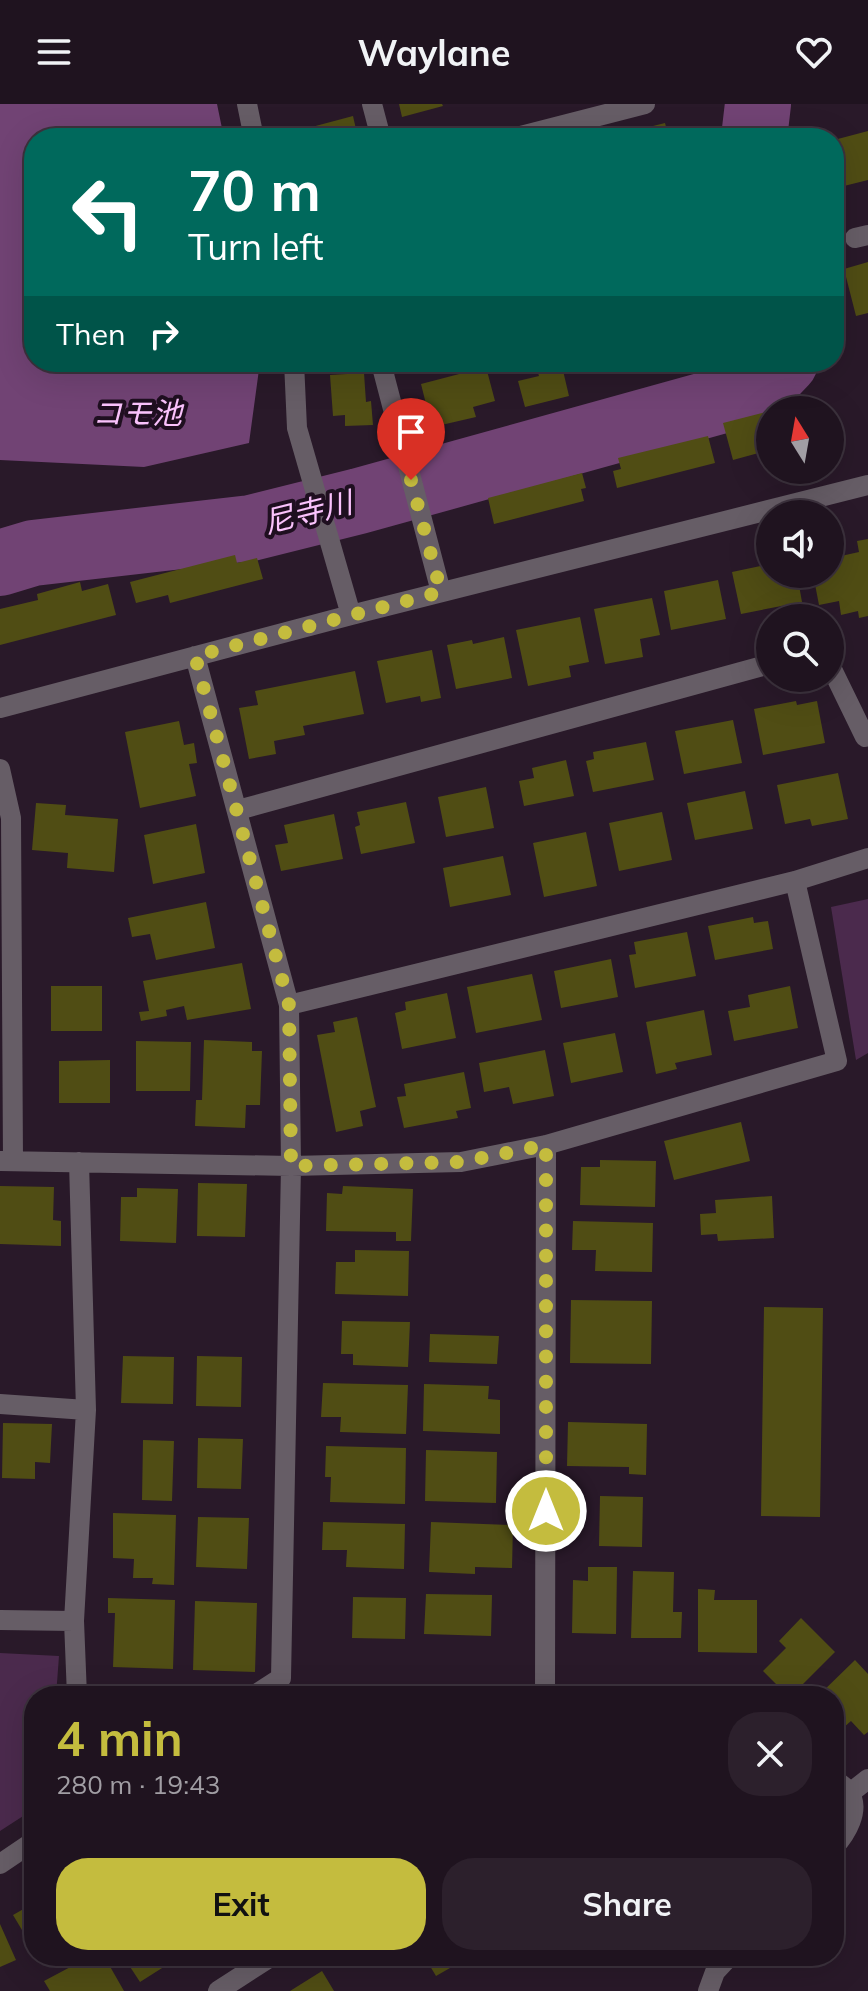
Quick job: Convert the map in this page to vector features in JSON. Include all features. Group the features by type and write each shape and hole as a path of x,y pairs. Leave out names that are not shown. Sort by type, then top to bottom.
{"street":[{"path":"247,104 252,128"},
{"path":"372,104 378,128"},
{"path":"584,128 645,104"},
{"path":"294,372 297,428 351,615"},
{"path":"383,372 441,592"},
{"path":"0,708 351,615 868,485"},
{"path":"195,656 289,1005 291,1166 281,1678 269,1686"},
{"path":"238,810 756,668"},
{"path":"843,692 867,741"},
{"path":"0,769 11,818 6,981 6,1161 291,1166 461,1162 546,1145 837,1061 795,881"},
{"path":"289,1005 795,881 868,858"},
{"path":"545,1686 546,1145"},
{"path":"77,1686 74,1621 86,1410 79,1162"},
{"path":"0,1404 86,1410"},
{"path":"0,1620 74,1621"},
{"path":"850,1793 868,1779"},
{"path":"844,1788 850,1793 854,1810 844,1836"},
{"path":"0,1864 24,1848"},
{"path":"218,1991 257,1966"},
{"path":"708,1991 721,1966"}],"shaded area":[{"path":"868,899 868,1053 856,1060 831,907"},
{"path":"0,1653 59,1656 57,1686 24,1686 24,1815 0,1831"}],"water":[{"name":"コモ池","path":"0,104 217,104 222,128 24,128 24,372 259,372 249,443 144,467 0,460"}],"building":[{"path":"399,104 442,104 443,106 402,117"},
{"path":"353,116 356,128 308,128"},
{"path":"665,123 666,128 645,128"},
{"path":"868,131 868,180 844,186 844,137"},
{"path":"868,262 868,313 856,316 844,269"},
{"path":"467,372 487,372 495,401 473,407 476,417 437,426 435,419 430,420 421,384"},
{"path":"538,372 563,372 569,396 525,407 518,381 539,376"},
{"path":"364,373 366,402 371,401 373,425 345,426 345,415 333,416 330,375"},
{"path":"756,415 756,454 733,460 723,423"},
{"path":"708,436 715,463 617,488 613,471 621,469 618,458"},
{"path":"582,473 586,488 581,489 584,501 494,524 488,498"},
{"path":"868,539 868,616 859,618 858,611 844,614 844,604 839,601 819,604 816,588 844,588 844,555 859,552 857,541"},
{"path":"235,555 237,563 257,558 263,579 170,603 168,595 136,603 130,582"},
{"path":"756,567 756,588 800,588 802,602 756,604 756,611 741,614 732,572"},
{"path":"718,580 726,619 671,630 664,591"},
{"path":"80,582 82,591 108,584 116,615 0,645 0,609 38,600 37,594"},
{"path":"652,598 660,635 640,639 643,657 605,664 594,609"},
{"path":"580,617 589,662 569,666 571,677 528,686 516,630"},
{"path":"504,637 512,678 456,689 447,645 472,640 473,644"},
{"path":"432,650 441,698 421,702 420,696 386,703 377,661"},
{"path":"355,671 364,714 303,726 305,735 274,741 276,754 249,759 239,708 258,705 255,691"},
{"path":"796,701 797,705 817,701 825,743 763,755 754,709"},
{"path":"733,720 742,763 684,774 675,731"},
{"path":"179,721 184,745 194,743 197,763 189,764 196,796 140,808 125,732"},
{"path":"646,742 654,780 593,792 586,761 594,759 593,752"},
{"path":"566,760 574,796 524,806 519,781 534,778 532,768"},
{"path":"838,773 848,819 812,826 810,819 785,824 777,785"},
{"path":"486,787 494,828 446,837 438,797"},
{"path":"745,791 753,829 695,840 687,803"},
{"path":"406,802 415,843 361,854 355,827 360,825 357,812"},
{"path":"36,803 66,805 65,815 118,819 114,872 67,868 68,853 32,850"},
{"path":"662,812 672,860 619,871 609,823"},
{"path":"334,814 343,859 281,871 275,845 288,843 284,825"},
{"path":"196,824 205,873 153,884 144,835"},
{"path":"586,832 597,886 544,897 533,843"},
{"path":"503,856 511,895 450,907 443,868"},
{"path":"206,902 215,948 156,960 150,934 132,937 128,918"},
{"path":"753,917 754,923 768,921 773,949 715,960 708,926"},
{"path":"687,932 696,976 635,988 629,955 636,954 634,942"},
{"path":"611,959 618,997 561,1008 554,971"},
{"path":"242,963 251,1009 187,1020 184,1006 166,1010 167,1016 141,1021 139,1012 149,1011 143,981"},
{"path":"532,974 542,1020 476,1033 467,987"},
{"path":"51,986 102,986 102,1031 51,1031"},
{"path":"790,986 798,1028 734,1041 728,1011 750,1007 748,995"},
{"path":"447,993 456,1038 402,1049 395,1013 406,1010 405,1002"},
{"path":"704,1010 712,1055 675,1063 677,1069 656,1074 646,1022"},
{"path":"357,1017 376,1107 360,1111 363,1126 336,1132 317,1035 335,1032 333,1022"},
{"path":"615,1033 623,1072 571,1083 563,1043"},
{"path":"204,1040 252,1042 252,1051 262,1051 260,1105 246,1105 245,1128 195,1126 196,1100 202,1100"},
{"path":"136,1041 191,1042 190,1091 136,1091"},
{"path":"545,1050 554,1096 513,1104 509,1087 484,1092 479,1063"},
{"path":"110,1060 110,1103 59,1103 59,1061"},
{"path":"464,1072 471,1108 456,1111 458,1118 404,1128 397,1097 406,1096 404,1084"},
{"path":"741,1122 750,1161 674,1180 664,1141"},
{"path":"600,1160 656,1161 655,1207 580,1205 581,1167 600,1167"},
{"path":"198,1183 247,1184 245,1237 197,1236"},
{"path":"0,1186 54,1187 53,1220 61,1221 61,1246 0,1244"},
{"path":"343,1186 413,1189 411,1241 396,1241 396,1232 326,1231 327,1193 342,1194"},
{"path":"137,1188 178,1189 176,1243 120,1241 121,1197 137,1197"},
{"path":"772,1196 774,1238 718,1241 717,1234 701,1235 700,1214 716,1213 715,1200"},
{"path":"573,1221 653,1223 652,1272 595,1271 596,1250 572,1250"},
{"path":"355,1250 409,1251 408,1296 335,1294 336,1262 355,1262"},
{"path":"571,1300 652,1301 651,1364 570,1363"},
{"path":"764,1307 823,1308 820,1517 761,1516"},
{"path":"342,1321 410,1322 408,1367 353,1365 353,1354 341,1354"},
{"path":"430,1334 499,1336 497,1364 429,1362"},
{"path":"123,1356 174,1357 173,1404 121,1403"},
{"path":"197,1356 242,1357 241,1407 196,1406"},
{"path":"323,1383 408,1385 406,1434 340,1432 341,1417 321,1417"},
{"path":"424,1384 489,1386 488,1399 500,1400 500,1434 423,1431"},
{"path":"568,1422 647,1424 646,1475 629,1474 629,1467 567,1466"},
{"path":"3,1423 52,1424 50,1463 35,1462 35,1479 2,1478"},
{"path":"198,1438 243,1439 241,1489 197,1488"},
{"path":"143,1440 174,1441 172,1501 142,1500"},
{"path":"326,1446 406,1448 405,1504 330,1502 331,1477 325,1477"},
{"path":"426,1450 497,1452 496,1503 425,1501"},
{"path":"600,1496 643,1497 642,1547 599,1546"},
{"path":"113,1513 176,1515 174,1585 152,1584 153,1578 133,1578 134,1559 113,1558"},
{"path":"198,1517 249,1518 247,1569 196,1567"},
{"path":"323,1522 405,1524 404,1569 346,1567 347,1550 322,1550"},
{"path":"431,1522 513,1525 512,1568 475,1567 475,1574 429,1572"},
{"path":"588,1567 617,1567 616,1634 572,1633 573,1580 588,1581"},
{"path":"633,1571 674,1572 673,1612 682,1612 681,1638 631,1638"},
{"path":"698,1589 715,1590 714,1600 757,1600 757,1653 698,1652"},
{"path":"426,1594 492,1595 491,1636 424,1634"},
{"path":"353,1597 406,1598 405,1639 352,1638"},
{"path":"108,1598 175,1600 173,1669 113,1667 115,1613 108,1613"},
{"path":"195,1601 257,1603 255,1672 193,1670"},
{"path":"801,1618 835,1652 801,1686 778,1686 763,1671 786,1648 779,1641"},
{"path":"855,1660 868,1674 868,1732 864,1735 851,1721 844,1727 844,1686 828,1686"},
{"path":"133,1684 176,1685 176,1686"},
{"path":"24,1909 24,1933 13,1915"},
{"path":"0,1924 16,1960 0,1967"},
{"path":"72,1966 110,1966 124,1991 50,1991 44,1981"},
{"path":"130,1966 165,1966 140,1982"},
{"path":"430,1966 454,1966 436,1976"},
{"path":"322,1971 334,1991 290,1991"}],"waterway":[{"name":"尼寺川","path":"755,128 758,104"},
{"name":"尼寺川","path":"0,563 33,553 251,528 734,397 764,384 775,372"}],"route":[{"path":"411,480 441,592 195,656 289,1005 291,1166 461,1162 546,1145 546,1511"}]}
